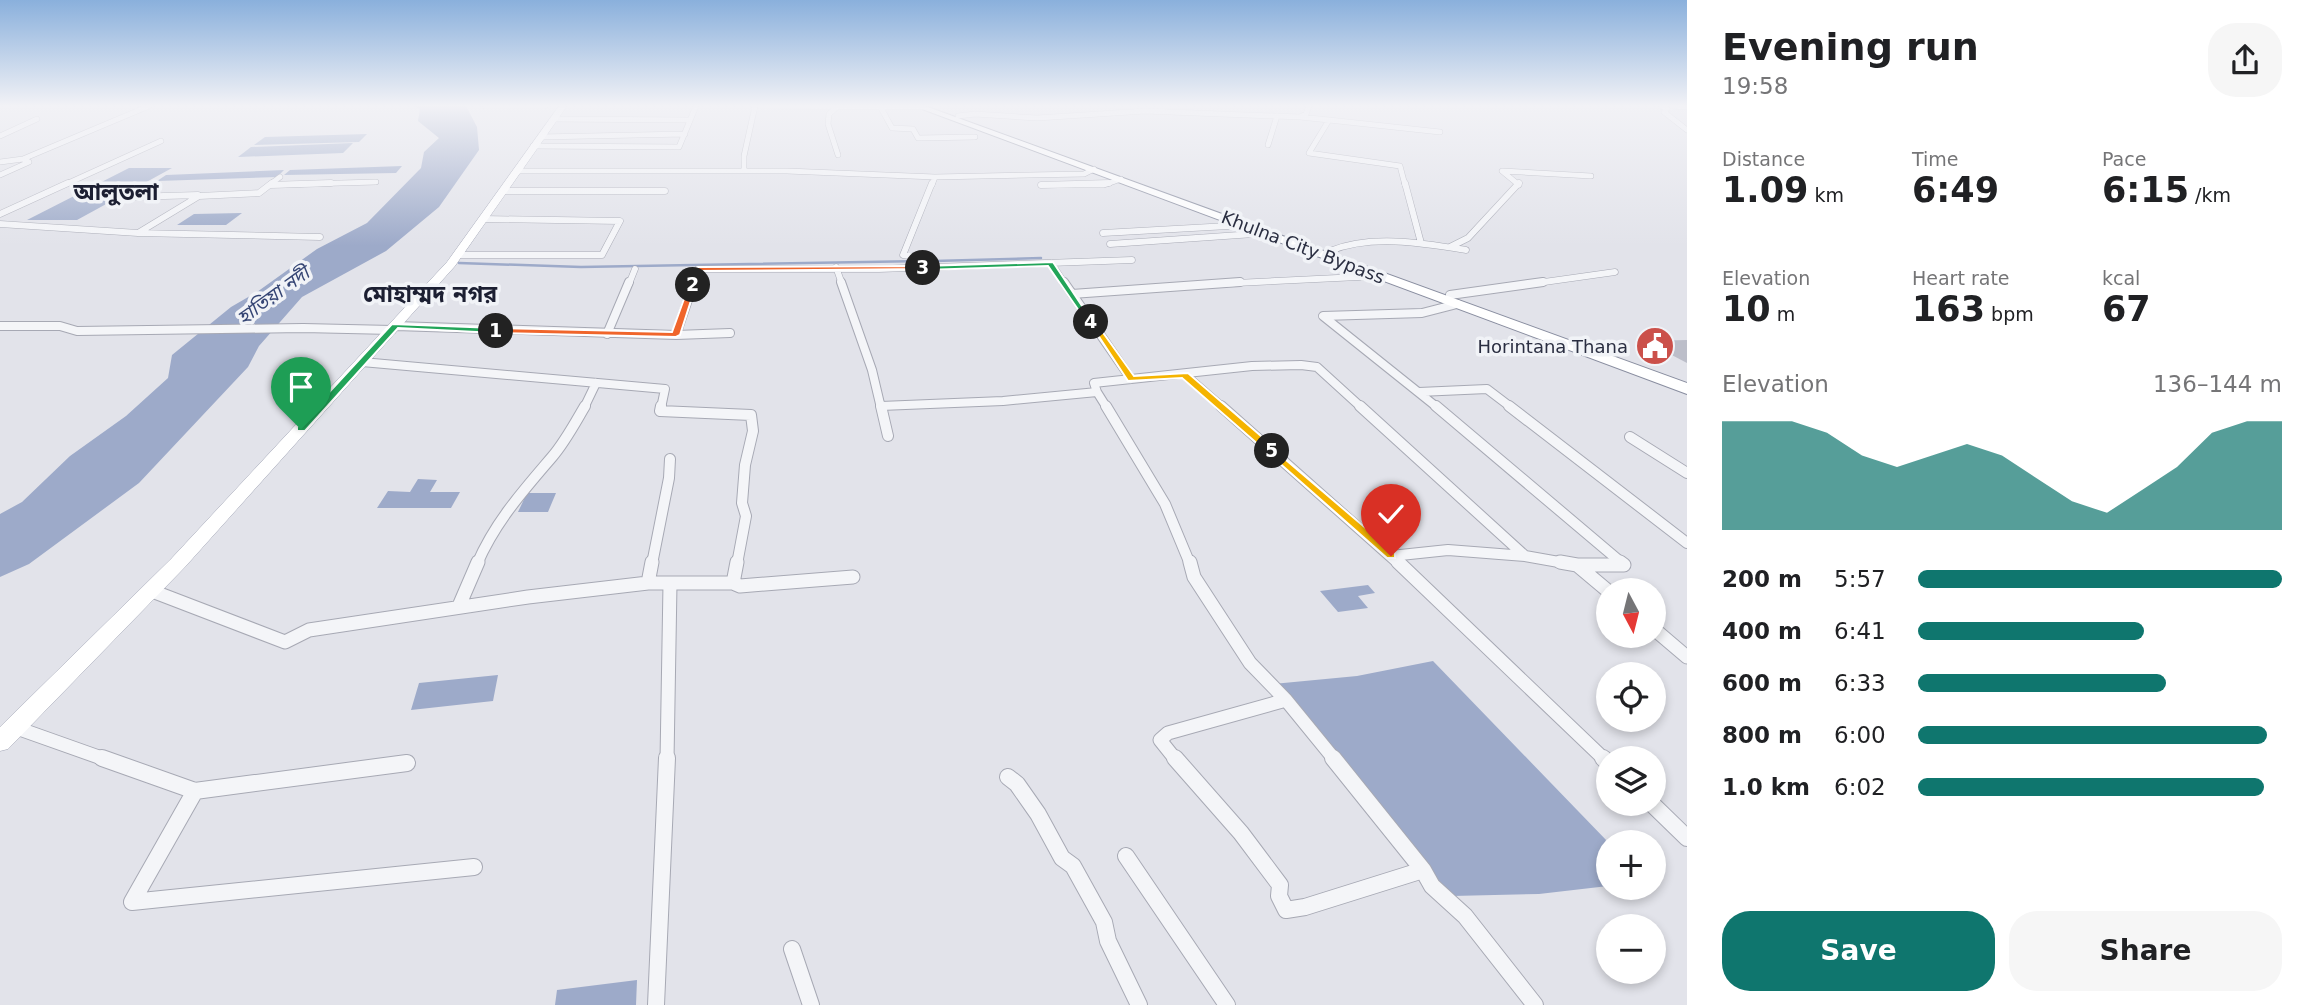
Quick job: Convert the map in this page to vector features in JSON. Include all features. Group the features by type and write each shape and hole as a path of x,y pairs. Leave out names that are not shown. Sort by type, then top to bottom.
{"highway":[{"name":"Khulna City Bypass","path":"1050,153 1379,276 1687,382"},
{"name":"Khulna City Bypass","path":"1060,153 1330,251 1687,389"}],"main road":[{"path":"0,743 152,591 394,328 459,255 528,153"}],"street":[{"path":"0,162 23,159 38,153"},
{"path":"0,214 135,153"},
{"path":"744,171 745,153"},
{"path":"1309,153 1400,166 1422,243"},
{"path":"0,175 29,162 23,159"},
{"path":"517,171 744,171 935,177 1084,174 1094,169"},
{"path":"1450,247 1468,238 1520,184 1502,172 1591,176"},
{"path":"131,197 259,193 280,177"},
{"path":"931,268 928,259 903,256 935,177"},
{"path":"1041,185 1104,185 1121,179"},
{"path":"269,185 376,182"},
{"path":"503,191 665,191"},
{"path":"138,233 205,194"},
{"path":"459,255 602,256 620,221 483,219"},
{"path":"0,224 138,233 320,237"},
{"path":"1103,233 1246,225"},
{"path":"1110,244 1268,233"},
{"path":"1330,251 1354,244 1422,243 1465,250"},
{"path":"676,335 698,269 931,268 1132,260"},
{"path":"1051,263 1131,379"},
{"path":"836,267 872,370 888,436"},
{"path":"607,334 635,269"},
{"path":"1391,556 1448,550 1525,556 1577,565 1624,565 1548,504 1419,392 1323,316 1422,313 1454,300 1615,272"},
{"path":"1072,294 1240,282 1379,276"},
{"path":"0,326 60,326 77,331 169,328 394,328 607,334 730,333"},
{"path":"362,362 665,389 660,411 751,415 753,432 745,465 742,503 746,516 733,583"},
{"path":"1525,556 1322,369 1275,364 1240,365 1185,375 1094,383 1166,503 1194,577 1250,663 1286,700 1423,870 1432,887 1465,916 1535,1005"},
{"path":"1185,375 1391,556 1596,752"},
{"path":"459,606 489,537 528,482 554,455 589,400 596,383"},
{"path":"1419,392 1487,389 1687,543"},
{"path":"881,406 1003,401 1097,392"},
{"path":"1630,437 1687,473"},
{"path":"648,583 670,459"},
{"path":"1577,565 1596,581"},
{"path":"152,591 285,642 309,630 459,606 648,583 733,583 740,586 853,577"},
{"path":"656,1005 666,825 670,584"},
{"path":"1666,639 1687,657"},
{"path":"1286,700 1168,733 1160,740 1265,862 1280,885 1279,896 1286,910 1305,907 1423,870"},
{"path":"14,727 195,791 407,763"},
{"path":"1009,777 1038,814 1062,858 1073,866 1104,922 1108,941 1139,1005"},
{"path":"195,791 132,902 474,867"},
{"path":"1664,816 1687,838"},
{"path":"1126,856 1227,1005"},
{"path":"792,949 811,1005"}],"water":[{"path":"243,153 343,153 343,153 238,157"},
{"name":"হাতিয়া নদী","path":"424,153 477,153 439,207 386,251 302,297 259,346 248,367 139,483 29,564 0,577 0,514 22,502 70,456 126,416 168,378 172,355 231,307 257,292 317,249 367,223 421,168"},
{"path":"402,166 396,173 284,175 290,170"},
{"path":"129,168 172,168 77,220 27,220"},
{"path":"284,170 277,177 157,181 166,175"},
{"path":"242,213 226,225 177,225 194,214"},
{"path":"418,479 437,480 430,492 460,492 451,508 377,508 388,491 410,492"},
{"path":"527,493 556,493 548,512 518,512"},
{"path":"1368,585 1375,593 1358,596 1368,608 1338,612 1320,591"},
{"path":"1433,661 1596,830 1596,887 1539,894 1452,896 1273,684 1357,676"},
{"path":"498,675 493,701 411,710 419,683"},
{"path":"637,980 636,1005 555,1005 557,990"}],"building":[{"path":"1687,340 1687,363 1645,341"}],"waterway":[{"path":"934,261 1041,258"},
{"path":"459,263 581,267 923,261"}],"place":[{"name":"Horintana Thana","path":"1655,346"}],"district":[{"name":"আলুতলা","path":"116,192"},
{"name":"মোহাম্মদ নগর","path":"430,294"}],"route":[{"path":"301,429 396,326 676,335 698,269 879,269 1051,263 1131,379 1170,374 1185,375 1391,556"}]}
